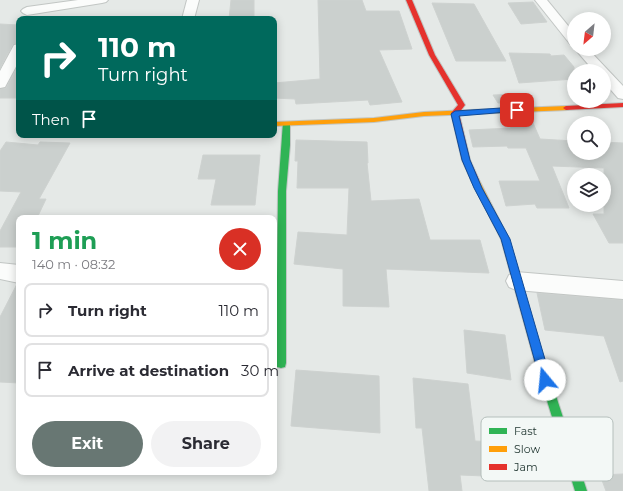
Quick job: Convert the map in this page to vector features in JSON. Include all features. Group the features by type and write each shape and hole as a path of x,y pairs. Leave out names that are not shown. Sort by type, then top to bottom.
{"street":[{"path":"29,10 102,0"},
{"path":"189,16 194,0"},
{"path":"409,0 432,55 462,105 455,114"},
{"path":"541,0 567,32"},
{"path":"0,84 16,54"},
{"path":"587,56 595,64"},
{"path":"277,124 374,120 424,114 455,114 622,104 611,86"},
{"path":"455,114 466,160 478,188 505,239 516,281 557,417"},
{"path":"281,363 282,192 286,145 286,124"},
{"path":"0,272 16,274"},
{"path":"516,281 623,290"},
{"path":"578,481 581,491"}],"building":[{"path":"231,0 254,0 254,16 229,16"},
{"path":"318,0 362,0 366,11 399,11 412,49 379,50 402,102 370,105 368,100 296,104 295,99 277,98 277,83 320,79"},
{"path":"533,2 547,22 521,24 508,3"},
{"path":"432,3 474,4 506,61 456,61"},
{"path":"0,24 16,25 16,44 13,44 0,68"},
{"path":"509,53 550,54 551,56 564,55 572,64 567,64 567,80 519,83"},
{"path":"16,70 16,98 0,98 0,89 6,88"},
{"path":"519,94 523,102 498,103 493,95"},
{"path":"530,116 540,139 567,141 567,160 611,160 611,142 623,143 623,243 609,243 593,214 604,214 604,212 611,212 611,168 552,166 567,203 567,208 537,208 535,204 506,206 499,181 540,181 526,148 508,148 507,146 473,147 469,130 511,128 505,117"},
{"path":"296,140 367,142 367,163 371,201 419,199 430,240 480,240 489,273 386,269 389,307 343,306 343,269 294,264 298,232 347,235 349,188 297,188 298,161 295,161"},
{"path":"6,142 38,145 40,142 70,143 39,199 46,199 38,215 16,215 16,247 0,247 0,231 21,192 0,191 0,151"},
{"path":"203,155 260,155 255,205 211,205 216,179 198,179"},
{"path":"16,286 16,383 0,382 0,317"},
{"path":"537,293 623,300 623,381 620,382 604,336 545,330"},
{"path":"464,330 505,335 511,380 467,373"},
{"path":"296,370 379,376 380,433 291,426"},
{"path":"413,378 468,384 475,441 481,441 481,476 460,475 462,491 429,491 422,428 416,428"},
{"path":"613,474 623,474 623,491 606,491 602,481 613,481"}],"traffic: fast":[{"path":"281,363 282,191 286,145 286,124"},
{"path":"539,359 557,417"},
{"path":"578,481 581,491"}],"traffic: slow":[{"path":"277,124 374,120 424,114 566,108"},
{"path":"475,180 505,239 539,359"}],"traffic: jam":[{"path":"409,0 432,55 462,105 455,113 466,160 475,180"},
{"path":"566,108 623,105"}],"route":[{"path":"517,110 455,114 457,129 466,160 478,188 497,221 505,239 545,380"}]}
